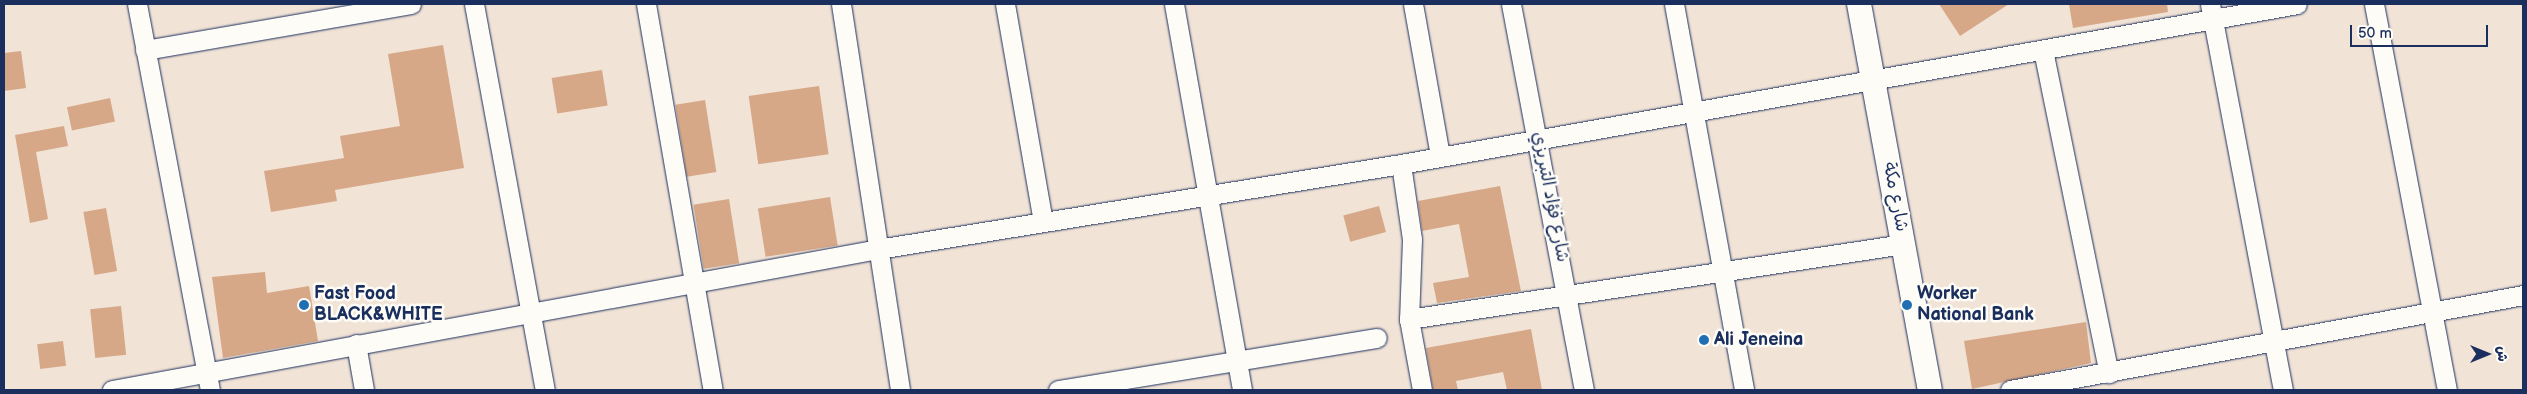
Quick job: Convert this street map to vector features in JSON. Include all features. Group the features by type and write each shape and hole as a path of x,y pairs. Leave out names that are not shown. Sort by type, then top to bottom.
{"main road":[{"name":"شارع مكة","path":"1859,4 1930,390"}],"street":[{"path":"137,4 208,381"},
{"path":"146,50 411,4"},
{"path":"474,4 533,315 545,390"},
{"path":"646,4 713,390"},
{"path":"841,4 900,390"},
{"path":"1005,4 1043,222"},
{"path":"1174,4 1242,390"},
{"path":"1413,4 1440,156"},
{"name":"شارع فؤاد التبريزي","path":"1511,4 1569,296 1584,390"},
{"path":"1674,4 1692,112 1744,390"},
{"path":"112,390 208,381 356,344 695,286 878,249 1401,164 1539,138 1873,82 2043,50 2211,11 2297,4"},
{"path":"2374,4 2447,390"},
{"path":"2211,11 2276,342 2283,390"},
{"path":"2043,50 2109,372"},
{"path":"1401,164 1412,239 1409,320 1422,390"},
{"path":"1409,320 1904,244"},
{"path":"2010,390 2523,295"},
{"path":"1058,390 1377,338"},
{"path":"356,344 364,390"}],"building":[{"path":"1939,4 2009,4 1960,36"},
{"path":"2069,4 2167,4 2168,12 2073,28"},
{"path":"443,45 464,168 335,190 337,201 271,212 264,171 344,158 340,136 400,126 388,54"},
{"path":"21,51 26,88 4,91 4,53"},
{"path":"602,70 608,106 557,114 552,78"},
{"path":"819,86 829,154 758,164 749,96"},
{"path":"110,98 115,121 72,131 67,107"},
{"path":"705,100 716,172 687,177 675,105"},
{"path":"64,126 68,146 36,152 48,219 30,223 15,135"},
{"path":"1500,186 1521,291 1437,303 1433,283 1469,277 1459,224 1422,231 1418,201"},
{"path":"830,197 838,245 766,257 758,208"},
{"path":"729,199 739,263 704,269 693,205"},
{"path":"1379,206 1386,232 1350,242 1343,216"},
{"path":"106,208 117,271 94,275 83,212"},
{"path":"265,272 267,293 309,286 318,341 223,358 212,277"},
{"path":"121,306 126,355 95,358 90,309"},
{"path":"2086,322 2091,363 1972,389 1964,341"},
{"path":"1531,329 1542,390 1507,390 1503,372 1456,381 1458,390 1433,390 1426,348"},
{"path":"63,341 66,366 40,369 37,344"}],"place":[{"name":"Fast Food BLACK&WHITE","path":"304,305"},
{"name":"Worker National Bank","path":"1907,305"},
{"name":"Ali Jeneina","path":"1704,340"}]}
